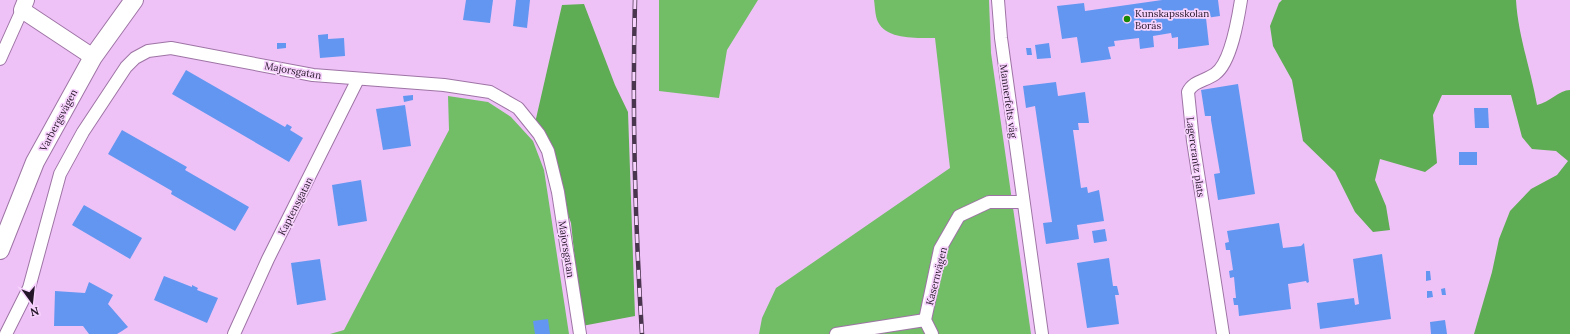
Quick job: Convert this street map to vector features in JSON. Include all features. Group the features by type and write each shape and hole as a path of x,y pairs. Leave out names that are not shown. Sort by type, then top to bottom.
{"main road":[{"name":"Varbergsvägen","path":"0,250 36,162 93,57 134,0"}],"street":[{"name":"Mannerfelts väg","path":"998,0 1001,38 1042,334"},
{"name":"Lagercrantz plats","path":"1223,334 1193,141 1188,92 1195,84 1221,70 1236,32 1241,0"},
{"path":"0,59 24,5 93,57"},
{"name":"Majorsgatan","path":"6,334 29,288 60,174 92,116 126,67 135,58 148,52 171,48 313,75 444,86 490,92 518,108 539,134 548,151 558,192 580,334"},
{"name":"Kaptensgatan","path":"234,334 268,259 358,79"},
{"name":"Kasernvägen","path":"925,320 940,249 959,216 989,202 1024,202"},
{"path":"836,334 925,320 932,334"}],"green space":[{"path":"659,0 758,0 727,50 719,98 659,91"},
{"path":"874,0 989,0 991,53 1031,334 759,334 762,318 776,288 950,168 935,38 904,37 888,32 882,28 878,22"},
{"path":"1282,0 1516,0 1519,27 1537,105 1562,92 1570,90 1570,334 1474,334 1492,272 1499,239 1510,211 1531,189 1557,175 1568,161 1556,151 1532,149 1522,137 1511,95 1442,95 1433,115 1437,163 1425,172 1380,159 1375,180 1386,206 1390,230 1373,232 1355,212 1335,172 1303,141 1292,80 1273,46 1270,26 1279,3"},
{"path":"584,4 615,85 628,112 635,316 582,326 571,223 535,123 562,5"},
{"path":"448,96 488,102 511,117 533,141 544,170 569,334 330,334 344,330 449,130"}],"building":[{"path":"466,0 493,0 490,23 463,20"},
{"path":"516,0 530,0 527,28 513,26"},
{"path":"1162,0 1218,0 1220,16 1206,18 1209,45 1178,49 1178,37 1172,38 1171,33 1153,36 1154,47 1140,49 1139,38 1114,41 1115,46 1108,47 1111,59 1081,63 1077,37 1062,39 1057,6 1084,3 1085,11"},
{"path":"328,34 328,39 344,38 345,56 320,58 318,35"},
{"path":"277,43 286,43 286,48 277,49"},
{"path":"1049,43 1051,58 1037,59 1035,45"},
{"path":"1026,48 1031,48 1032,55 1027,55"},
{"path":"186,70 285,127 287,124 292,127 290,130 303,138 289,162 172,94"},
{"path":"1056,82 1058,96 1085,92 1089,123 1078,123 1079,130 1073,130 1081,188 1087,187 1088,193 1099,190 1104,221 1077,225 1079,239 1046,244 1043,223 1052,222 1035,106 1026,108 1023,86"},
{"path":"1238,84 1255,194 1218,200 1214,174 1220,173 1211,116 1205,116 1201,90"},
{"path":"413,95 413,100 404,102 403,96"},
{"path":"405,105 411,146 383,150 376,109"},
{"path":"1474,108 1488,108 1489,128 1475,128"},
{"path":"122,130 187,167 185,170 249,207 235,231 171,194 172,191 108,154"},
{"path":"1459,152 1477,152 1477,165 1459,165"},
{"path":"361,180 367,221 338,226 332,185"},
{"path":"84,205 142,238 130,259 72,225"},
{"path":"1279,223 1283,248 1301,246 1304,243 1309,282 1307,283 1306,281 1288,284 1291,309 1239,316 1238,305 1234,305 1233,298 1236,298 1234,277 1230,278 1229,271 1233,270 1230,250 1226,250 1225,243 1229,242 1227,231"},
{"path":"1105,229 1107,241 1094,243 1092,231"},
{"path":"1382,254 1391,319 1320,329 1317,303 1354,298 1355,305 1359,304 1353,259"},
{"path":"1109,258 1113,286 1117,286 1119,295 1115,295 1119,324 1087,328 1077,263"},
{"path":"320,259 326,300 297,305 291,263"},
{"path":"1426,271 1430,271 1431,280 1426,281"},
{"path":"164,276 192,287 192,285 198,288 197,290 218,298 207,323 154,300"},
{"path":"89,282 113,295 108,304 128,327 117,334 89,334 83,326 54,326 55,291 85,293"},
{"path":"1445,288 1446,295 1442,295 1441,289"},
{"path":"1427,291 1432,291 1433,297 1427,298"},
{"path":"548,319 550,334 535,334 533,321"},
{"path":"1445,320 1447,334 1431,334 1430,322"}],"railway":[{"path":"635,0 635,167 642,334"}],"place":[{"name":"Kunskapsskolan Borås","path":"1127,19"}]}
